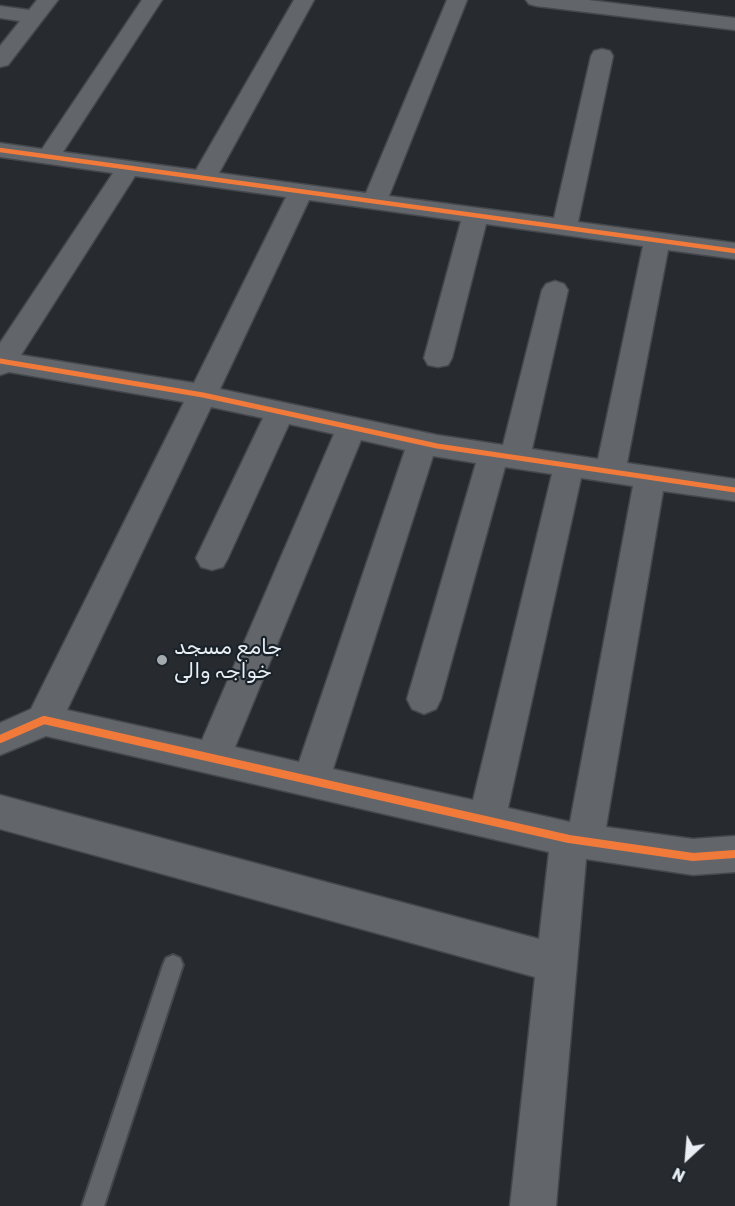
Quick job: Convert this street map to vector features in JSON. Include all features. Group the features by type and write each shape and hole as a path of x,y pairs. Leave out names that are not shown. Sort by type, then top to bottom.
{"street":[{"path":"0,60 48,0"},
{"path":"48,157 152,0"},
{"path":"203,179 304,0"},
{"path":"374,202 457,0"},
{"path":"536,0 735,24"},
{"path":"0,12 33,17"},
{"path":"564,229 602,56"},
{"path":"0,150 735,251"},
{"path":"128,168 1,362 203,395 422,443 735,490"},
{"path":"44,720 301,192"},
{"path":"438,358 475,217"},
{"path":"610,472 657,241"},
{"path":"424,699 505,456 555,291"},
{"path":"212,558 280,412"},
{"path":"212,758 351,428"},
{"path":"311,781 422,443"},
{"path":"487,820 569,465"},
{"path":"533,1206 557,963 577,840 650,477"},
{"path":"0,739 44,720 577,840 693,856 735,854"},
{"path":"0,812 557,963"}],"lane":[{"path":"93,1206 173,964"}],"cycle path":[{"path":"0,150 735,251"},
{"path":"0,361 203,395 437,446 735,490"},
{"path":"0,739 44,720 569,839 693,857 735,854"}],"place":[{"name":"جامع مسجد خواجہ والی","path":"162,660"}]}
